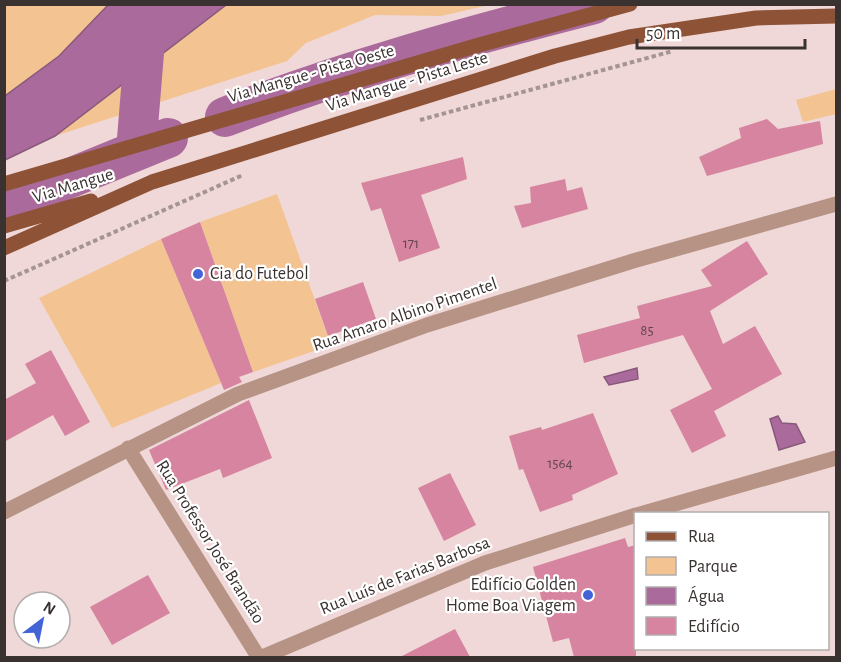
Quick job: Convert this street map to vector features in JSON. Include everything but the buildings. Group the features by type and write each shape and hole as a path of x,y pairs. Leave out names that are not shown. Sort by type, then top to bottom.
{"main road":[{"name":"Via Mangue - Pista Oeste","path":"4,184 479,45 630,4"},
{"name":"Via Mangue - Pista Leste","path":"4,248 152,183 555,56 629,37 756,18 837,16"},
{"name":"Via Mangue","path":"4,226 152,183"}],"street":[{"name":"Rua Amaro Albino Pimentel","path":"4,512 238,394 427,325 633,261 837,204"},
{"name":"Rua Professor José Brandão","path":"128,448 260,657"},
{"name":"Rua Luís de Farias Barbosa","path":"645,512 837,458"},
{"name":"Rua Luís de Farias Barbosa","path":"260,657 485,563 634,515"}],"path":[{"path":"409,123 676,50"},
{"path":"4,281 253,170"}],"green space":[{"path":"5,5 108,5 59,56 5,96"},
{"path":"226,5 489,5 441,16 375,15 306,43 287,61 55,136"},
{"path":"836,89 836,114 803,122 796,100"},
{"path":"277,194 331,345 253,372 200,222"},
{"path":"161,239 221,383 112,428 39,298"}],"water":[{"path":"108,5 226,5 55,136 5,160 5,96 59,56"},
{"path":"637,368 638,379 609,385 604,377"},
{"path":"778,416 782,423 796,424 805,442 779,450 770,419"}],"waterway":[{"path":"136,151 147,16 153,4"},
{"path":"225,117 316,84 408,55 594,4"},
{"path":"4,205 168,138"}],"place":[{"name":"Cia do Futebol","path":"198,274"},
{"name":"Edifício Golden Home Boa Viagem","path":"588,595"}]}
